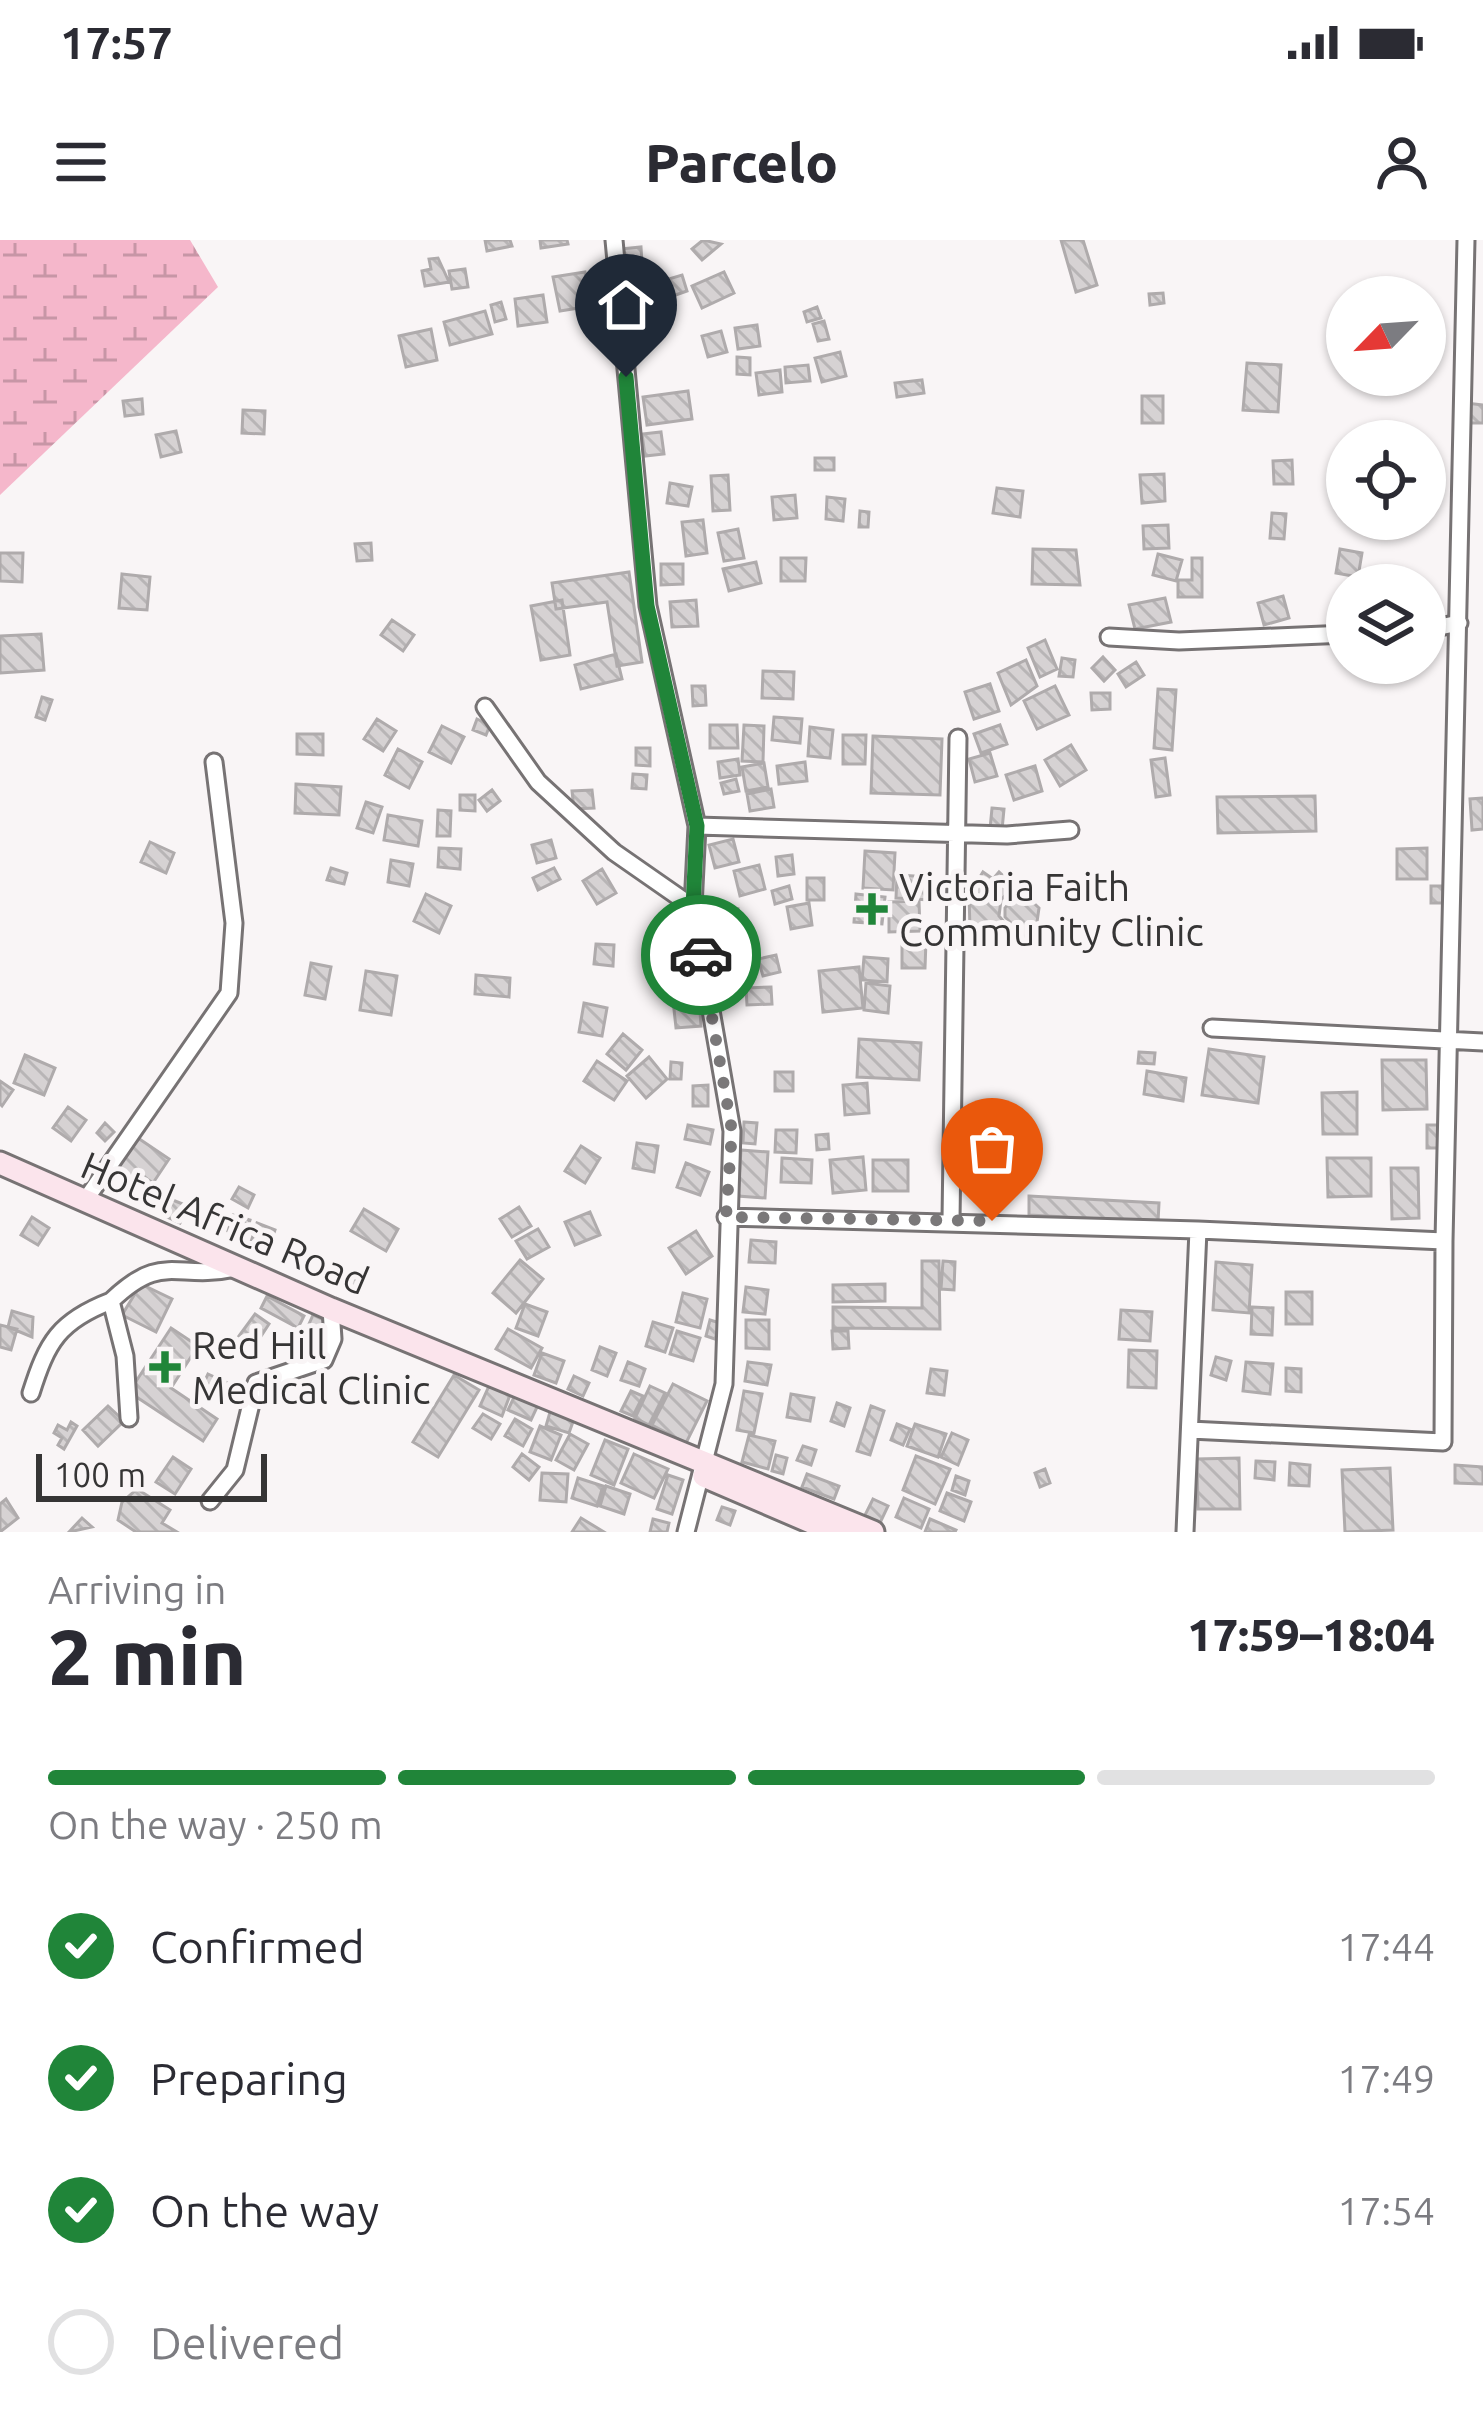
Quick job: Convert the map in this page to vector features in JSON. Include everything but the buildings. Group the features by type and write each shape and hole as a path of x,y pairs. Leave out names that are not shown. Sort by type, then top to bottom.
{"street":[{"path":"614,240 647,606 697,826 693,907 732,1131 724,1384 698,1464 686,1532"},
{"path":"1190,1430 1443,1442 1466,240"},
{"path":"1446,626 1459,623"},
{"path":"1109,637 1179,641 1326,635"},
{"path":"485,707 538,782 614,852 693,907"},
{"path":"951,1220 958,738"},
{"path":"84,1202 229,993 234,923 214,762"},
{"path":"697,826 1070,830"},
{"path":"1212,1028 1483,1042"},
{"name":"Hotel Africa Road","path":"0,1163 331,1309 698,1464 873,1532"},
{"path":"726,1217 951,1220 1444,1241"},
{"path":"1186,1532 1198,1230"},
{"path":"31,1394 46,1346 80,1313 111,1301 137,1276 168,1267 202,1275 236,1268"},
{"path":"111,1301 125,1355 129,1418"},
{"path":"210,1501 235,1470 256,1383 324,1360 333,1340 331,1309"},
{"name":"Hotel Africa Road","path":"698,1464 834,1532"}],"green space":[{"path":"0,240 190,240 218,287 0,495"}],"way so far":[{"path":"701,955 732,1131 726,1217 992,1221"}],"place":[{"name":"Victoria Faith Community Clinic","path":"872,909"},
{"name":"Red Hill Medical Clinic","path":"165,1367"}],"route":[{"path":"626,377 647,606 697,826 693,907 701,955"}]}
